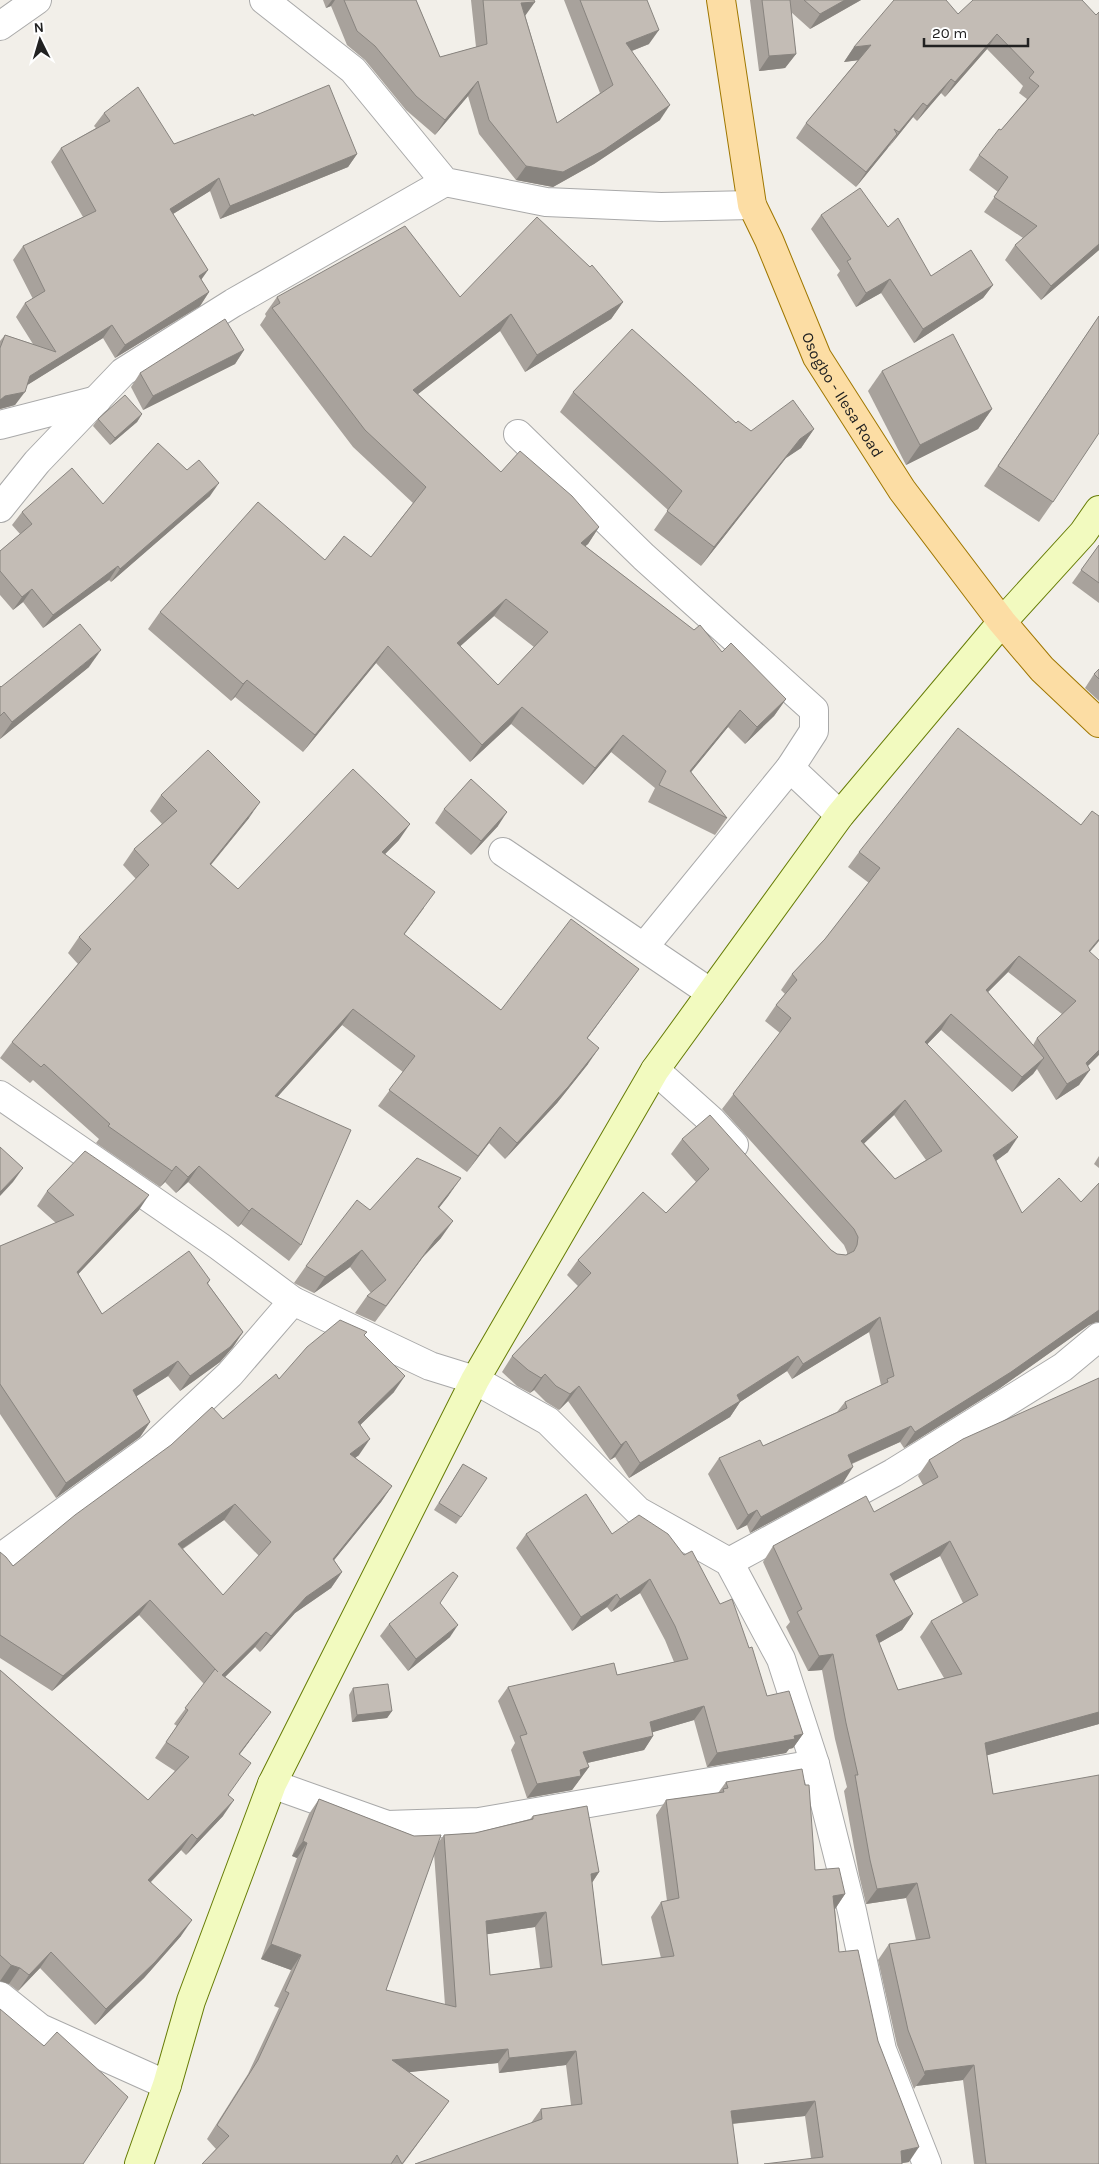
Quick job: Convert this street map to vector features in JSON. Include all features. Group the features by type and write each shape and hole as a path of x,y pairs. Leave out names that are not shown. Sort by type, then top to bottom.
{"main road":[{"name":"Osogbo - Ilesa Road","path":"721,0 752,205 769,240 817,357 902,490 1002,622 1042,669 1099,723"},
{"path":"139,2164 167,2085 190,2001 272,1784 475,1380 656,1070 840,815 1002,622 1083,533 1099,510"}],"street":[{"path":"0,26 36,0"},
{"path":"264,0 353,70 445,182 546,202 661,207 752,205"},
{"path":"0,508 37,462 123,372 233,304 445,182"},
{"path":"0,425 97,400"},
{"path":"518,434 644,557 814,710 814,731 790,768 644,947"},
{"path":"790,768 840,815"},
{"path":"503,852 712,993"},
{"path":"656,1070 712,1120 752,1165"},
{"path":"0,1095 219,1246 293,1301 430,1366 475,1380 548,1421 638,1512 729,1562 781,1659 815,1764 852,1911 882,2050 927,2164"},
{"path":"0,1558 151,1448 230,1374 293,1301"},
{"path":"729,1562 918,1459 1063,1367 1099,1337"},
{"path":"272,1784 387,1826 479,1822 815,1764"},
{"path":"0,1996 40,2028 167,2085"}],"building":[{"path":"344,0 416,0 440,57 487,44 483,0 534,0 535,2 521,3 557,123 613,85 580,0 647,0 659,30 626,43 670,105 604,150 563,172 526,166 489,120 478,81 445,120 416,96 375,46 357,31"},
{"path":"762,0 790,0 796,54 769,56"},
{"path":"804,0 845,0 820,14"},
{"path":"894,0 946,0 958,14 973,0 1082,0 1096,15 1099,12 1099,244 1051,286 1015,245 1037,226 994,197 1008,177 979,155 999,129 1001,130 1039,86 1029,78 1034,72 997,34 955,82 951,79 927,106 923,103 899,132 894,129 897,134 866,172 806,123 871,45 854,47"},
{"path":"329,85 357,154 230,206 219,178 170,209 208,270 199,276 209,292 125,345 112,325 30,376 25,392 5,396 0,400 0,348 5,335 56,352 25,303 45,291 23,246 96,211 61,148 110,121 104,113 138,87 174,144 253,114 254,116"},
{"path":"860,188 888,227 898,218 931,276 971,250 993,285 923,329 890,279 866,293 847,261 851,259 821,215"},
{"path":"537,217 590,267 592,265 623,302 537,355 511,314 413,390 501,472 520,451 572,496 599,527 581,543 694,630 700,625 722,652 731,643 786,699 757,727 740,710 690,771 727,818 659,785 666,771 623,735 595,768 522,707 482,745 388,646 315,735 247,680 243,684 160,612 258,502 325,560 344,536 371,557 426,487 365,430 272,308 280,303 277,297 405,226 460,297","holes":["506,599 548,632 498,685 457,643"]},
{"path":"1099,316 1099,433 1053,502 998,466"},
{"path":"225,319 244,350 153,396 140,373"},
{"path":"632,329 736,423 738,421 751,431 793,400 814,429 800,439 714,547 667,511 682,491 573,392"},
{"path":"953,334 992,409 920,445 882,371"},
{"path":"125,395 142,414 115,438 98,419"},
{"path":"158,443 187,470 199,460 219,483 120,569 118,566 53,615 32,589 22,597 0,571 0,551 32,524 22,512 72,468 103,504"},
{"path":"1099,545 1099,583 1081,570"},
{"path":"80,624 101,650 12,722 4,712 0,716 0,686"},
{"path":"1099,669 1099,679 1094,674"},
{"path":"958,728 1081,825 1092,811 1099,816 1099,939 1089,951 1099,960 1099,1050 1086,1063 1090,1070 1067,1084 1037,1038 1076,1001 1019,956 986,990 1044,1058 1022,1077 951,1014 925,1042 1018,1137 993,1155 1022,1213 1059,1178 1081,1202 1099,1183 1099,1310 1011,1372 915,1432 911,1426 848,1455 853,1467 761,1517 757,1510 748,1515 719,1458 760,1440 763,1446 847,1408 845,1402 888,1382 887,1379 894,1376 880,1317 803,1364 798,1356 737,1395 740,1401 640,1463 626,1441 621,1445 579,1386 570,1394 556,1386 545,1374 541,1378 512,1356 591,1273 578,1260 643,1192 666,1213 709,1169 682,1139 710,1115 831,1250 837,1254 846,1255 854,1251 858,1237 854,1229 733,1094 791,1018 776,1005 797,980 792,974 825,939 880,868 859,852","holes":["905,1100 942,1151 895,1179 861,1141"]},
{"path":"208,750 260,802 210,864 238,889 353,769 410,824 382,852 435,892 404,934 501,1010 571,919 639,969 587,1038 599,1048 568,1087 517,1143 500,1127 478,1156 389,1090 415,1056 353,1009 275,1096 351,1130 301,1245 252,1208 249,1211 199,1166 188,1177 176,1166 172,1171 108,1126 110,1124 44,1064 41,1067 12,1042 91,949 79,937 149,865 134,849 177,811 161,795"},
{"path":"471,779 507,812 481,841 444,809"},
{"path":"0,1147 23,1168 0,1192"},
{"path":"85,1151 149,1195 77,1272 102,1314 189,1251 210,1280 207,1283 243,1332 230,1347 190,1376 178,1361 133,1390 150,1422 66,1483 0,1384 0,1246 74,1215 47,1191"},
{"path":"417,1158 461,1178 438,1207 453,1221 435,1240 386,1306 367,1296 386,1280 362,1250 325,1277 306,1266 357,1200 370,1210"},
{"path":"340,1320 367,1332 364,1335 405,1376 358,1422 370,1439 350,1454 392,1486 333,1559 342,1572 306,1597 271,1636 266,1632 222,1675 271,1712 239,1754 251,1763 228,1795 234,1800 197,1839 192,1834 148,1880 192,1920 155,1962 106,2009 51,1952 29,1975 20,1968 11,1965 0,1955 0,1670 148,1800 189,1757 166,1742 188,1710 185,1708 215,1669 218,1672 150,1600 63,1676 0,1635 0,1552 13,1566 75,1515 171,1445 212,1407 223,1419 276,1374 279,1379 307,1347","holes":["235,1504 271,1542 223,1595 178,1544"]},
{"path":"1099,1378 1099,1712 985,1743 993,1794 1099,1775 1099,2164 986,2164 974,2065 925,2071 925,2074 908,2030 889,1944 930,1938 917,1883 877,1889 855,1775 858,1775 833,1654 819,1656 797,1612 802,1609 773,1546 866,1496 874,1512 938,1477 929,1460 963,1439","holes":["950,1541 978,1595 931,1621 962,1674 898,1690 876,1635 913,1614 890,1574"]},
{"path":"463,1464 487,1478 461,1517 439,1503"},
{"path":"586,1494 612,1534 639,1515 668,1534 684,1555 692,1551 720,1604 732,1599 749,1648 752,1647 767,1696 789,1691 803,1734 794,1736 795,1739 717,1753 704,1706 650,1722 653,1736 583,1752 589,1767 580,1770 581,1776 537,1784 520,1736 527,1734 508,1687 614,1663 617,1675 688,1659 675,1626 650,1579 620,1599 617,1594 581,1617 526,1534"},
{"path":"453,1572 458,1576 440,1603 458,1625 416,1659 389,1624"},
{"path":"388,1684 392,1711 357,1715 353,1688"},
{"path":"802,1769 805,1785 809,1785 815,1870 839,1868 845,1894 833,1896 839,1952 858,1950 878,2041 919,2147 901,2151 902,2164 764,2164 823,2157 815,2101 731,2111 738,2164 415,2164 542,2119 541,2109 582,2104 576,2051 509,2058 508,2049 392,2060 449,2101 402,2164 397,2155 391,2164 202,2164 229,2136 217,2125 258,2060 289,1993 285,1991 301,1955 271,1944 307,1843 303,1841 319,1799 414,1836 441,1835 386,1990 456,2007 444,1835 475,1833 533,1819 533,1816 587,1806 599,1872 591,1874 602,1965 674,1956 661,1902 679,1898 666,1800 724,1792 723,1789 728,1788 726,1782","holes":["546,1912 552,1967 490,1975 486,1921"]},
{"path":"0,2009 44,2046 57,2032 128,2097 83,2164 0,2164"}]}
